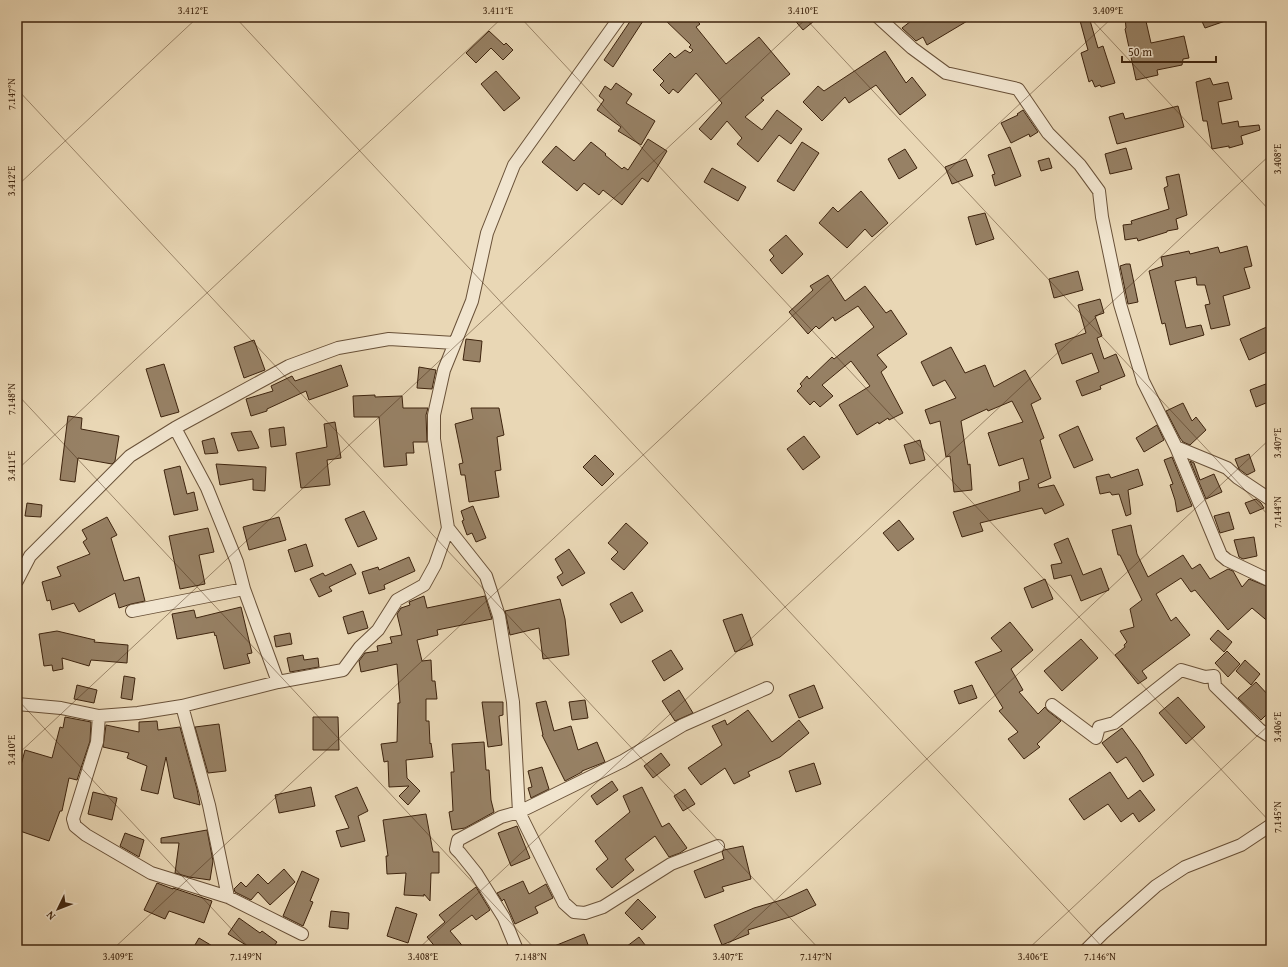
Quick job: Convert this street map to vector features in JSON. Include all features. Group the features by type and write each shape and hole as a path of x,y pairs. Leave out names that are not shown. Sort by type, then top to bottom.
{"street":[{"path":"17,704 61,708 99,716 138,713 182,706 278,682 343,670 360,647 378,630 397,600 424,585 435,565 448,528 434,439 434,415 444,370 472,301 486,233 514,165 620,17"},
{"path":"878,17 912,48 946,73 1018,89 1048,133 1080,165 1099,191 1102,217 1120,304 1143,381 1176,447 1221,555 1227,560 1271,581"},
{"path":"17,581 30,556 130,456 175,428 288,366 338,348 389,339 455,343"},
{"path":"175,428 207,488 237,562 244,589 278,682"},
{"path":"1176,447 1228,468 1238,478 1271,500"},
{"path":"448,528 486,576 499,616 513,702 519,812 564,903 574,912 585,913 603,907 671,864 718,846"},
{"path":"132,611 244,589"},
{"path":"1052,705 1096,738 1100,727 1114,723 1181,670 1205,677 1214,676 1215,686 1260,730 1271,737"},
{"path":"517,950 504,918 476,873 456,849 458,840 501,817 519,812 623,762 683,725 767,688"},
{"path":"182,706 209,805 228,897"},
{"path":"99,716 97,742 73,819 76,826 86,835 151,874 228,897 302,934"},
{"path":"1086,950 1156,886 1186,867 1241,845 1271,825"}],"building":[{"path":"633,17 637,17 643,21 613,67 604,60"},
{"path":"662,17 693,17 700,24 696,27 726,64 759,37 790,74 761,98 764,100 745,117 762,130 777,110 802,129 791,144 779,135 758,162 737,144 742,138 727,121 711,140 699,129 722,103 696,73 678,93 673,89 669,94 660,85 664,81 653,70 670,53 675,58 685,50 690,53 693,50 689,47 691,45"},
{"path":"792,17 819,17 803,30"},
{"path":"908,17 974,17 927,45 923,37 916,41 902,28 911,21"},
{"path":"1079,17 1089,17 1098,48 1103,46 1115,83 1095,87 1092,80 1089,82 1081,53 1088,50"},
{"path":"1125,17 1145,17 1151,43 1184,36 1189,58 1183,59 1182,65 1157,70 1158,75 1136,80 1125,29"},
{"path":"1200,17 1231,17 1231,19 1205,28"},
{"path":"489,31 504,45 506,43 513,50 503,60 491,48 476,63 466,53"},
{"path":"885,51 906,83 912,77 926,95 900,115 876,85 849,103 845,97 822,121 803,102 818,86 824,91"},
{"path":"496,71 520,98 504,111 481,84"},
{"path":"1210,78 1213,85 1228,82 1232,99 1218,102 1222,124 1238,121 1239,127 1259,125 1260,130 1241,136 1243,144 1229,148 1229,146 1212,149 1207,121 1203,121 1196,82"},
{"path":"616,83 632,94 626,103 655,121 641,145 618,131 621,127 597,110 604,100 599,96 605,86 611,90"},
{"path":"1178,106 1184,127 1117,144 1109,117 1123,113 1125,119"},
{"path":"1023,110 1038,132 1030,137 1029,134 1011,143 1001,123 1018,115 1017,114"},
{"path":"648,139 667,151 648,182 642,178 622,205 603,190 599,195 584,183 577,191 542,162 556,146 574,161 591,142 622,169 624,167 628,170"},
{"path":"802,142 819,153 794,191 777,181"},
{"path":"1010,147 1021,176 995,186 992,175 995,174 988,155"},
{"path":"1126,148 1132,169 1110,174 1105,154"},
{"path":"905,149 917,168 899,179 888,159"},
{"path":"1049,158 1052,168 1041,171 1038,161"},
{"path":"966,159 973,176 952,184 945,167"},
{"path":"712,168 746,187 738,201 704,182"},
{"path":"1179,174 1187,215 1176,219 1178,229 1167,231 1138,241 1137,238 1125,240 1123,225 1132,224 1131,221 1169,209 1164,188 1168,186 1166,177"},
{"path":"861,191 888,223 872,237 865,229 847,248 819,223 833,207 838,212"},
{"path":"985,213 994,239 976,245 968,217"},
{"path":"786,235 803,254 782,274 770,260 774,256 769,250"},
{"path":"1247,246 1252,266 1244,268 1250,288 1223,296 1230,325 1211,329 1205,305 1210,304 1205,285 1197,285 1196,277 1175,281 1186,328 1201,325 1204,335 1170,345 1165,323 1162,324 1149,271 1163,266 1161,257 1189,251 1190,254 1218,247 1220,253"},
{"path":"1130,264 1138,302 1128,304 1120,266"},
{"path":"1078,271 1083,290 1054,298 1049,279"},
{"path":"828,275 845,301 865,286 886,313 891,310 907,334 877,355 887,367 881,372 903,413 889,420 888,418 879,424 878,422 857,435 839,405 870,386 851,361 822,385 833,396 820,407 814,401 810,405 797,391 802,386 800,384 807,376 809,379 832,357 834,359 874,327 858,306 835,321 833,317 819,329 816,326 808,334 789,312 813,290 810,286"},
{"path":"1100,299 1104,313 1095,316 1102,336 1097,338 1104,359 1116,354 1125,376 1100,386 1101,389 1082,396 1076,381 1099,372 1092,353 1062,364 1055,344 1086,333 1078,305"},
{"path":"1271,325 1271,350 1249,360 1240,339"},
{"path":"466,339 482,341 480,362 463,360"},
{"path":"254,340 265,370 244,378 234,347"},
{"path":"951,347 965,373 985,365 994,387 1025,370 1041,399 1031,404 1044,438 1040,440 1051,478 1038,484 1039,488 1054,485 1064,505 1045,514 1042,508 980,523 983,531 962,537 953,512 1020,491 1019,482 1029,479 1023,458 999,466 988,433 1023,422 1012,401 988,411 987,409 961,421 968,465 970,464 972,490 954,492 950,456 946,457 940,421 930,424 925,410 956,398 945,380 933,386 921,362"},
{"path":"164,364 179,412 161,417 146,369"},
{"path":"341,365 348,386 309,400 306,391 267,409 267,411 251,416 246,399 273,391 271,386 292,376 295,381"},
{"path":"419,367 436,370 432,389 417,388"},
{"path":"1271,382 1271,401 1256,407 1250,390"},
{"path":"375,395 375,397 402,396 403,408 428,408 426,415 427,442 413,442 414,453 406,453 407,465 384,467 379,417 354,417 353,396"},
{"path":"1183,403 1192,421 1196,417 1206,430 1190,445 1183,442 1180,438 1166,411"},
{"path":"471,408 499,408 504,435 497,437 501,470 495,471 499,497 469,502 465,475 461,475 459,464 463,463 455,424 473,419"},
{"path":"68,416 82,418 81,429 119,436 115,461 112,464 78,458 75,482 60,480"},
{"path":"335,422 341,458 327,460 330,485 301,488 296,453 327,447 324,424"},
{"path":"1157,425 1164,440 1144,452 1136,438"},
{"path":"1078,426 1093,460 1074,468 1059,435"},
{"path":"284,427 286,445 271,447 269,429"},
{"path":"251,431 259,448 238,451 231,433"},
{"path":"804,436 820,457 803,470 787,449"},
{"path":"214,438 218,453 205,454 202,441"},
{"path":"920,440 925,460 910,464 904,445"},
{"path":"1249,454 1255,471 1247,475 1239,469 1235,459"},
{"path":"595,455 614,474 602,486 583,467"},
{"path":"1172,457 1192,506 1177,512 1170,485 1173,484 1164,460"},
{"path":"1190,461 1194,463 1200,480 1214,474 1222,492 1206,499"},
{"path":"216,464 266,467 265,491 253,490 253,479 220,485"},
{"path":"180,466 187,494 194,492 198,510 174,515 164,470"},
{"path":"1138,469 1143,485 1128,490 1131,514 1126,516 1119,494 1112,495 1110,492 1100,494 1096,477 1109,474 1111,478"},
{"path":"1256,499 1264,508 1250,514 1245,503"},
{"path":"27,503 42,505 41,517 25,516"},
{"path":"473,506 486,538 476,542 472,533 467,535 462,521 464,520 461,511"},
{"path":"364,511 377,539 358,547 345,519"},
{"path":"1229,512 1234,529 1220,533 1214,516"},
{"path":"107,517 117,535 111,538 124,581 139,577 145,601 119,608 115,593 79,612 74,603 52,610 50,600 47,601 42,582 61,576 57,567 90,554 83,542 87,539 82,530"},
{"path":"279,517 286,540 249,550 243,527"},
{"path":"899,520 914,539 898,551 883,533"},
{"path":"626,523 648,543 624,570 611,559 618,552 608,543"},
{"path":"1131,525 1137,554 1148,577 1183,555 1192,569 1200,564 1210,579 1228,569 1233,571 1242,587 1249,579 1271,588 1271,624 1252,608 1228,630 1195,590 1191,592 1181,578 1156,594 1171,621 1176,617 1190,635 1142,671 1147,678 1138,684 1115,655 1125,647 1124,645 1127,642 1120,631 1134,627 1130,609 1142,600 1120,555 1118,555 1112,530"},
{"path":"208,528 214,552 199,555 205,584 180,589 169,536"},
{"path":"1254,537 1257,556 1243,559 1239,557 1234,540"},
{"path":"1068,538 1083,575 1101,568 1109,590 1081,601 1071,575 1054,579 1051,565 1062,563 1054,544"},
{"path":"306,544 313,566 295,572 288,550"},
{"path":"569,549 585,573 562,586 557,577 563,573 555,559"},
{"path":"409,557 415,571 384,585 385,589 369,594 362,572 378,567 379,570"},
{"path":"351,564 356,574 329,587 332,591 319,597 310,579 323,573 325,576"},
{"path":"1045,579 1053,599 1032,608 1024,588"},
{"path":"632,592 643,611 621,623 610,604"},
{"path":"424,596 427,608 485,596 492,619 437,630 438,635 417,640 422,661 431,660 432,681 435,681 437,699 426,699 426,721 429,721 430,744 431,743 433,757 406,760 407,778 420,791 408,805 399,796 409,786 389,787 388,761 384,762 381,744 397,742 398,703 400,703 397,664 361,672 359,661 365,653 378,651 377,646 392,643 390,637 402,635 397,614 401,608 410,605 409,602"},
{"path":"560,599 565,619 569,655 543,659 539,628 510,635 505,611"},
{"path":"241,607 252,653 247,654 250,663 224,669 214,632 177,639 172,614 194,610 196,618"},
{"path":"363,611 368,628 348,634 343,617"},
{"path":"742,614 753,645 735,652 723,620"},
{"path":"1010,622 1033,650 1011,669 1023,690 1019,692 1038,714 1045,707 1061,721 1037,744 1040,747 1024,759 1008,739 1018,732 999,711 1003,708 975,662 1002,651 991,638"},
{"path":"1218,630 1232,642 1224,652 1210,639"},
{"path":"57,631 95,640 94,642 128,645 127,663 91,660 89,666 62,658 63,669 53,671 52,665 44,666 39,634"},
{"path":"290,633 292,644 276,647 274,636"},
{"path":"1081,639 1098,658 1062,691 1044,671"},
{"path":"671,650 683,669 664,681 652,661"},
{"path":"1227,651 1240,664 1228,677 1215,663"},
{"path":"303,655 304,660 318,658 319,667 290,672 287,658"},
{"path":"1245,660 1260,674 1251,685 1236,671"},
{"path":"124,676 135,678 132,700 121,698"},
{"path":"1256,682 1271,698 1271,710 1261,720 1238,698"},
{"path":"77,685 97,690 94,703 74,699"},
{"path":"814,685 823,708 799,718 789,695"},
{"path":"972,685 977,698 959,704 954,691"},
{"path":"679,690 693,713 675,721 662,701"},
{"path":"1178,697 1205,727 1186,744 1159,713"},
{"path":"585,700 588,718 572,720 569,702"},
{"path":"546,701 554,731 571,726 578,750 597,742 605,762 582,771 565,781 542,735 536,703"},
{"path":"482,702 503,702 503,715 499,716 502,745 488,747"},
{"path":"748,710 772,742 799,720 809,733 780,757 748,772 750,776 734,784 725,768 701,785 688,768 722,745 712,726 725,720 727,725"},
{"path":"65,717 91,722 90,741 77,780 69,778 62,811 60,811 49,841 17,830 17,816 21,799 17,798 17,780 25,750 52,758 60,727 63,728"},
{"path":"313,717 338,717 339,750 313,750"},
{"path":"157,721 158,730 180,727 200,805 174,798 166,757 158,794 141,790 147,766 127,758 129,753 103,747 106,725 139,732 139,722"},
{"path":"219,724 226,771 208,773 195,727"},
{"path":"1122,728 1154,775 1143,782 1126,757 1117,763 1102,743"},
{"path":"484,742 486,770 489,770 491,800 494,812 465,828 452,830 449,812 453,811 451,772 454,772 452,744"},
{"path":"661,753 670,765 653,778 644,766"},
{"path":"814,763 821,784 796,792 789,771"},
{"path":"542,767 549,789 531,798 528,788 532,787 528,771"},
{"path":"1110,772 1128,799 1140,790 1155,810 1139,822 1133,813 1121,822 1108,804 1084,820 1069,799"},
{"path":"612,781 618,790 597,805 591,796"},
{"path":"311,787 315,806 279,813 275,795"},
{"path":"357,787 368,811 358,816 365,841 341,847 336,831 349,828 335,796"},
{"path":"642,787 662,827 669,823 687,848 680,853 669,857 655,836 625,859 634,870 612,888 596,869 608,859 595,841 630,812 623,796"},
{"path":"685,789 695,804 683,811 674,796"},
{"path":"93,792 117,798 112,820 88,814"},
{"path":"426,814 433,852 439,852 439,873 431,873 430,901 424,894 424,896 404,895 406,873 387,874 386,856 388,856 383,820"},
{"path":"517,826 530,858 511,866 498,833"},
{"path":"207,830 213,861 210,880 175,873 179,843 161,843 161,838"},
{"path":"125,833 144,840 139,857 120,846"},
{"path":"743,846 751,879 722,887 724,891 705,898 694,871 724,859 722,852 724,850"},
{"path":"284,869 295,882 270,905 258,892 251,900 235,892 234,889 241,882 246,887 258,874 268,884"},
{"path":"302,871 319,879 310,901 313,902 303,926 283,916"},
{"path":"523,881 529,894 546,884 553,898 535,907 538,913 515,924 504,899 502,901 497,893"},
{"path":"157,883 212,901 204,923 169,911 165,919 144,910"},
{"path":"476,887 490,910 476,920 472,915 450,931 466,950 438,950 427,937 445,922 439,915"},
{"path":"807,889 816,905 793,916 748,930 749,934 722,945 714,925 754,908 785,899"},
{"path":"638,899 656,917 642,930 625,913"},
{"path":"396,907 417,914 408,943 387,936"},
{"path":"331,911 349,913 348,929 329,927"},
{"path":"239,918 260,933 262,931 277,942 271,950 254,950 228,934"},
{"path":"584,934 590,950 547,950 547,949"},
{"path":"639,937 649,950 622,950"},
{"path":"199,938 219,950 192,950"}]}
